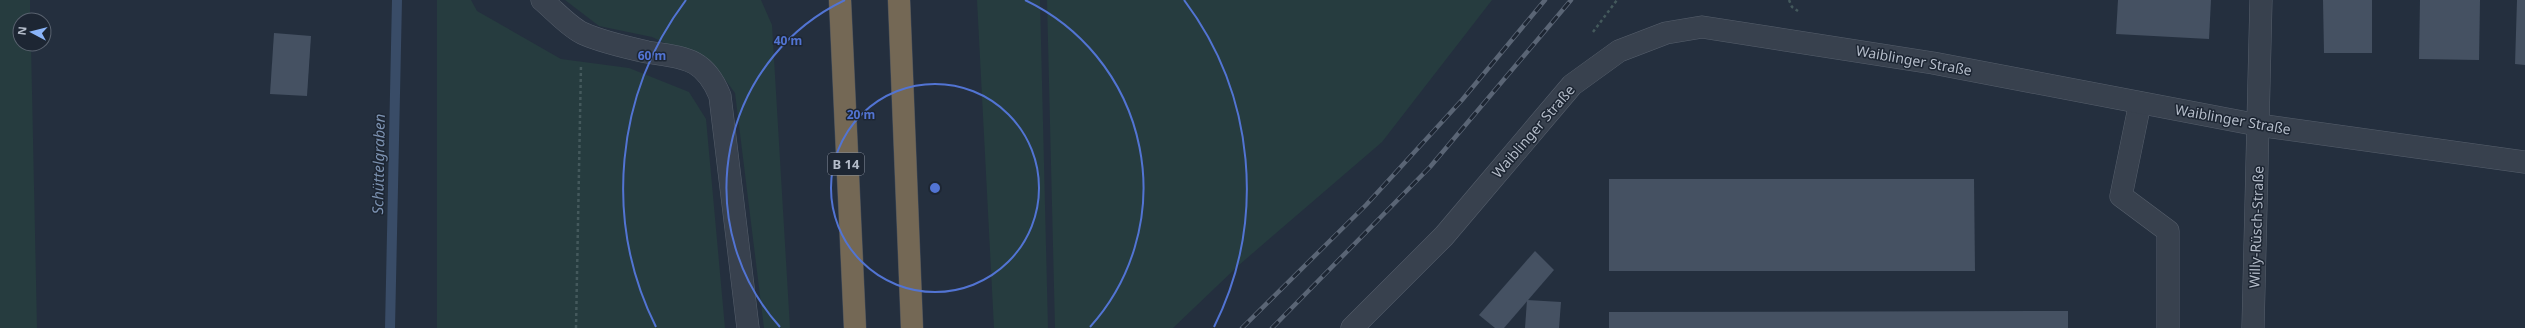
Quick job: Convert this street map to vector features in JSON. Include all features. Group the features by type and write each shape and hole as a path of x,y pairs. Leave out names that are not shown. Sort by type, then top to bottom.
{"highway":[{"name":"B 14","path":"840,0 855,328"},
{"path":"899,0 912,328"}],"street":[{"path":"542,0 582,33 646,51 677,56 694,62 712,78 720,96 748,328"},
{"name":"Willy-Rüsch-Straße","path":"2253,328 2261,0"},
{"name":"Waiblinger Straße","path":"1352,328 1444,236 1572,85 1619,51 1666,33 1702,27 1933,63 2258,125 2525,162"},
{"path":"2140,103 2122,196 2168,231 2168,328"}],"path":[{"path":"576,328 582,33"}],"green space":[{"path":"0,0 30,0 30,12 12,12 12,52 31,52 37,328 0,328"},
{"path":"437,0 471,0 477,11 561,59 629,68 689,92 706,119 725,328 437,328"},
{"path":"565,0 761,0 772,25 790,328 764,328 735,93 715,66 652,37 599,26"},
{"path":"977,0 1040,0 1048,328 994,328"},
{"path":"1047,0 1492,0 1382,142 1239,265 1173,328 1055,328"}],"building":[{"path":"2118,0 2211,0 2209,39 2116,34"},
{"path":"2323,0 2372,0 2372,53 2324,53"},
{"path":"2420,0 2480,0 2479,60 2419,59"},
{"path":"2517,0 2525,0 2525,65 2515,64"},
{"path":"274,33 311,36 307,96 270,94"},
{"path":"1609,179 1974,179 1975,271 1609,271"},
{"path":"1535,251 1554,270 1504,328 1495,328 1479,315"},
{"path":"1527,300 1561,302 1559,328 1525,328"},
{"path":"2068,311 2068,328 1609,328 1609,312"}],"waterway":[{"name":"Schüttelgraben","path":"390,328 397,0"}],"railway":[{"path":"1242,328 1366,205 1462,100 1545,0"},
{"path":"1272,328 1430,167 1571,0"}]}
